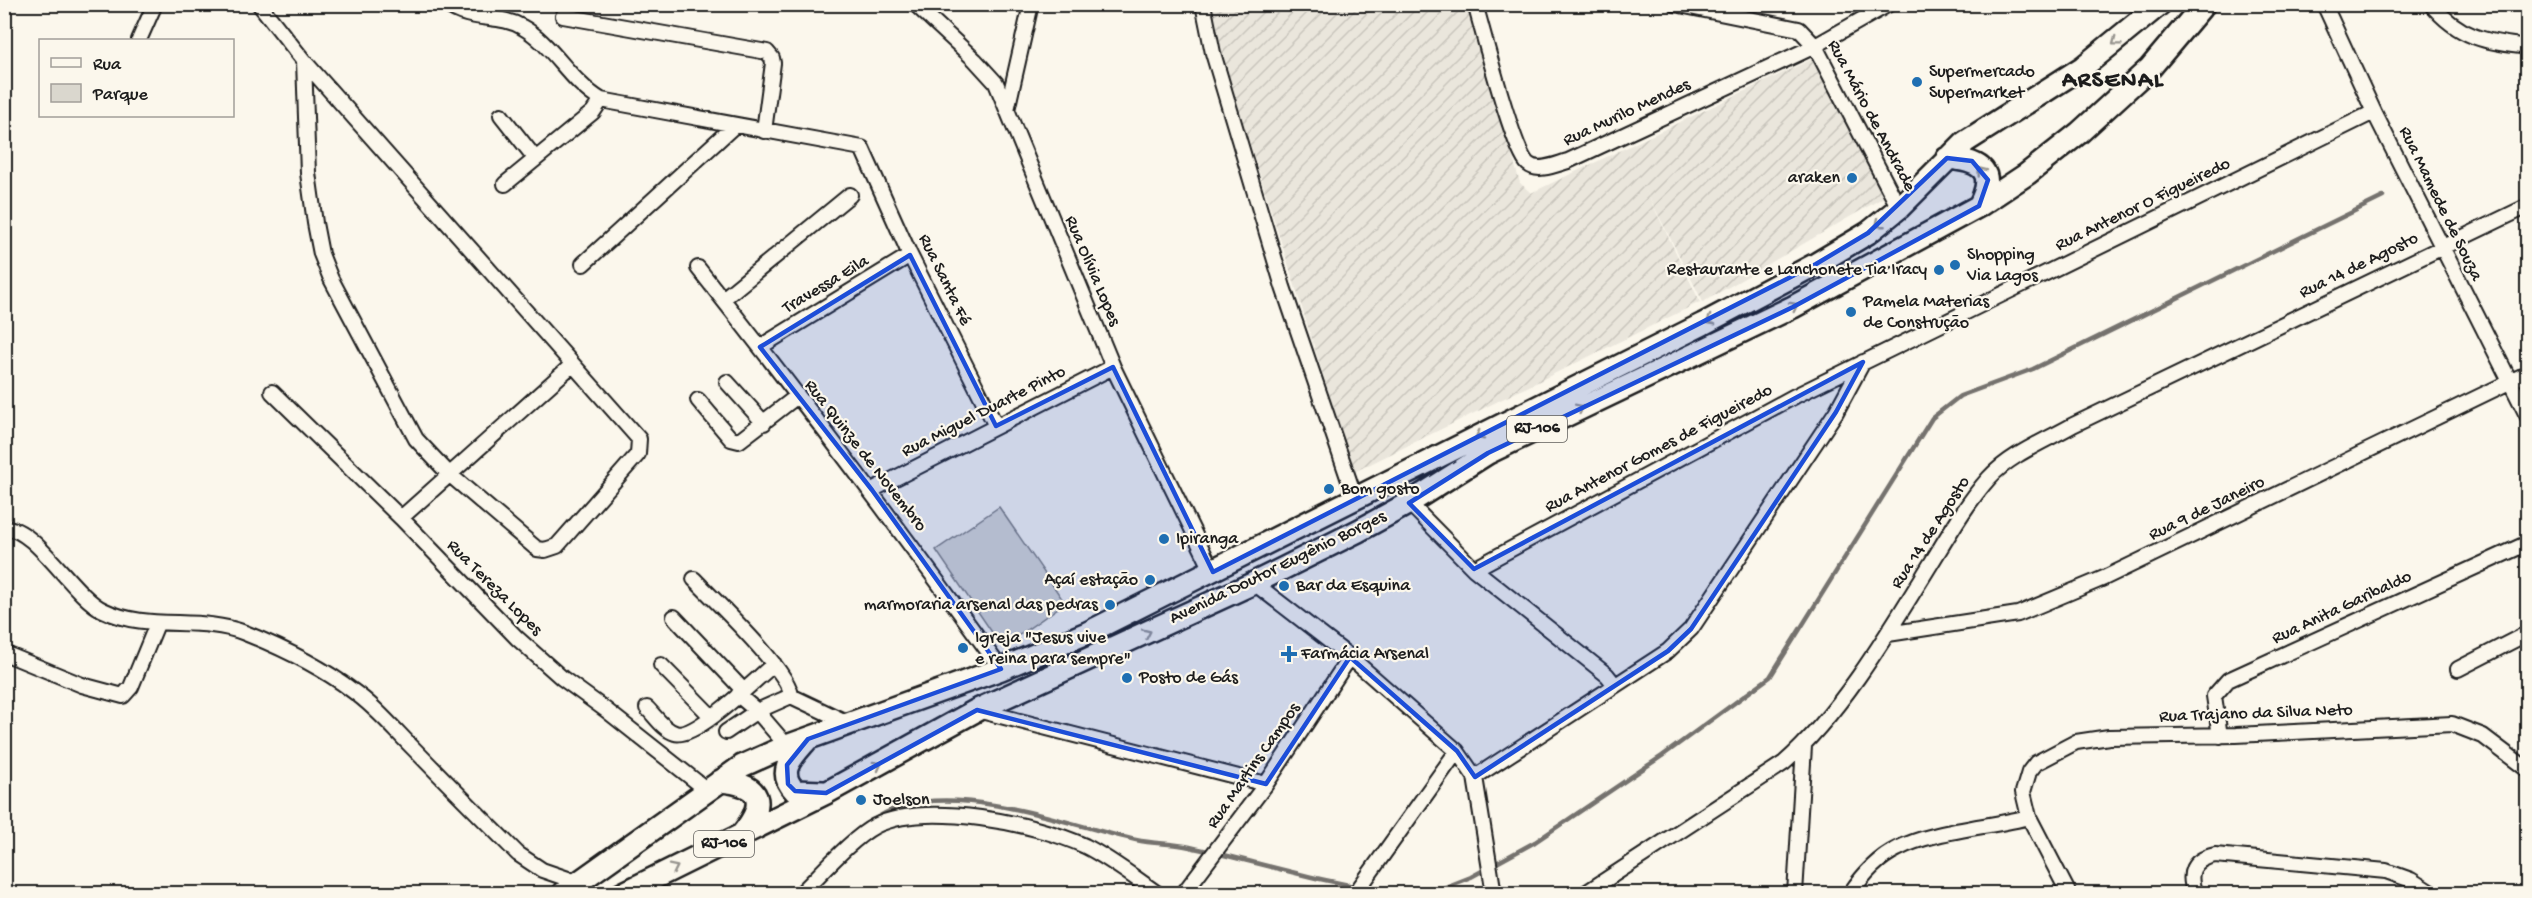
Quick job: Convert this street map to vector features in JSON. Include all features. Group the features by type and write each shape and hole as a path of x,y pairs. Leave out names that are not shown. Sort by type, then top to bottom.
{"highway":[{"name":"Avenida Doutor Eugênio Borges","path":"569,888 742,766 787,746 1001,669 1086,633 1213,572 1355,498 1703,324 1816,264 1868,233 1899,208 1947,159 1989,124 2083,67 2160,4"},
{"name":"Avenida Doutor Eugênio Borges","path":"622,893 826,793 977,710 1254,584 1409,503 1488,453 1793,307 1979,206 2028,174 2079,133 2150,68 2204,4"},
{"path":"1947,159 1972,161 1985,173 1987,187 1979,206"},
{"path":"808,739 787,765 788,784 795,791 826,793"},
{"path":"714,786 738,782 747,787 756,797 758,811 756,817 739,837"}],"street":[{"path":"139,39 155,4"},
{"path":"259,4 304,61 572,365 636,434 640,447 638,454 556,546 545,550 537,549 449,474 416,439 331,279 321,254 308,173 304,61"},
{"path":"446,4 459,14 521,26 540,42 579,85 601,100 764,131 773,63 767,52 563,16"},
{"path":"1007,110 1030,4"},
{"path":"1203,4 1213,53 1283,287 1355,498"},
{"name":"Rua Murilo Mendes","path":"1475,4 1515,139 1528,165 1537,169 1568,161 1815,46 1889,4"},
{"name":"Rua Mário de Andrade","path":"1675,4 1799,29 1815,46 1899,208"},
{"name":"Rua Mamede de Souza","path":"2324,4 2374,112 2508,382 2528,417"},
{"path":"2431,4 2443,20 2467,36 2528,47"},
{"name":"Rua Olívia Lopes","path":"917,5 996,83 1113,367 1213,572"},
{"path":"505,184 593,112 601,100"},
{"name":"Rua Antenor O Figueiredo","path":"1863,362 2374,112"},
{"path":"501,115 535,158"},
{"path":"584,264 735,125"},
{"name":"Rua Santa Fé","path":"764,131 862,148 910,255 996,426"},
{"path":"723,300 850,195"},
{"name":"Rua 14 de Agosto","path":"1584,894 1784,763 1804,746 1887,634 1972,501 1989,478 2012,458 2073,425 2528,206"},
{"name":"Travessa Eila","path":"760,347 910,255"},
{"name":"Rua Quinze de Novembro","path":"698,268 796,397 872,490 1001,669"},
{"path":"1475,777 1668,651 1691,629 1836,412 1863,362"},
{"name":"Rua Antenor Gomes de Figueiredo","path":"1474,569 1863,362"},
{"path":"401,518 572,365"},
{"name":"Rua Miguel Duarte Pinto","path":"872,490 1113,367"},
{"name":"Rua 9 de Janeiro","path":"1887,634 1991,619 2042,606 2115,573 2528,373"},
{"path":"727,382 764,423"},
{"name":"Rua Tereza Lopes","path":"272,392 401,518 464,586 532,652 562,678 714,786"},
{"path":"698,400 731,440 744,438 796,397"},
{"path":"1409,503 1474,569 1607,675 1615,685"},
{"path":"4,528 12,527 27,536 81,595 101,609 120,618 157,624 210,625 245,633 330,675 374,708 518,854 569,888"},
{"name":"Rua Anita Garibaldo","path":"2220,736 2214,696 2228,680 2528,543"},
{"path":"694,579 774,664 788,683 791,696"},
{"path":"1254,584 1350,657 1457,751 1475,777 1494,894"},
{"path":"674,617 787,746"},
{"path":"4,653 82,685 123,696 131,687 157,624"},
{"path":"2458,669 2528,633"},
{"name":"Rua Martins Campos","path":"1184,894 1266,784 1350,657"},
{"path":"647,708 675,733 687,732 712,717 774,664"},
{"path":"661,665 712,717"},
{"path":"726,732 757,711 791,696 850,724"},
{"path":"977,710 1266,784"},
{"name":"Rua Trajano da Silva Neto","path":"2069,894 2029,817 2023,792 2029,772 2036,763 2076,742 2127,736 2220,736 2452,724 2483,736 2528,770"},
{"path":"1795,894 1804,746"},
{"path":"1355,894 1457,751"},
{"path":"800,894 875,826 904,818 929,816 971,817 1042,831 1085,846 1158,894"},
{"path":"1850,894 1867,871 1897,848 1944,835 2029,817"},
{"path":"2195,894 2190,875 2193,865 2203,858 2214,855 2386,871 2412,880 2433,894"}],"highlighted area":[{"path":"1947,158 1972,161 1988,180 1979,206 1793,307 1488,453 1409,503 1474,569 1863,362 1836,412 1691,629 1668,651 1475,777 1457,751 1350,657 1266,784 977,710 826,793 795,791 788,784 787,765 808,739 1001,669 872,490 760,347 910,255 996,426 1113,367 1213,572 1816,264 1868,233"}],"shaded area":[{"path":"1212,5 1468,5 1520,183 1531,193 1812,59 1886,196 1703,302 1646,191 1700,302 1354,472 1212,24"}],"green space":[{"path":"999,507 1065,603 1002,647 936,550"}],"waterway":[{"path":"1404,894 1438,890 1471,877 1535,842 1662,756 1770,677 1932,418 1960,396 2033,369 2383,197"},
{"path":"870,823 897,808 928,801 963,801 1000,806 1136,840 1190,847 1323,879 1403,894"}],"place":[{"name":"Supermercado Supermarket","path":"1917,82"},
{"name":"araken","path":"1852,178"},
{"name":"Shopping Via Lagos","path":"1955,265"},
{"name":"Restaurante e Lanchonete Tia Iracy","path":"1939,270"},
{"name":"Pamela Materias de Construção","path":"1851,312"},
{"name":"Bom gosto","path":"1329,489"},
{"name":"Ipiranga","path":"1164,539"},
{"name":"Açaí estação","path":"1150,580"},
{"name":"Bar da Esquina","path":"1284,586"},
{"name":"marmoraria arsenal das pedras","path":"1110,605"},
{"name":"Igreja \"Jesus vive e reina para sempre\"","path":"963,648"},
{"name":"Farmácia Arsenal","path":"1289,654"},
{"name":"Posto de Gás","path":"1127,678"},
{"name":"Joelson","path":"861,800"}],"district":[{"name":"ARSENAL","path":"2113,81"}]}
